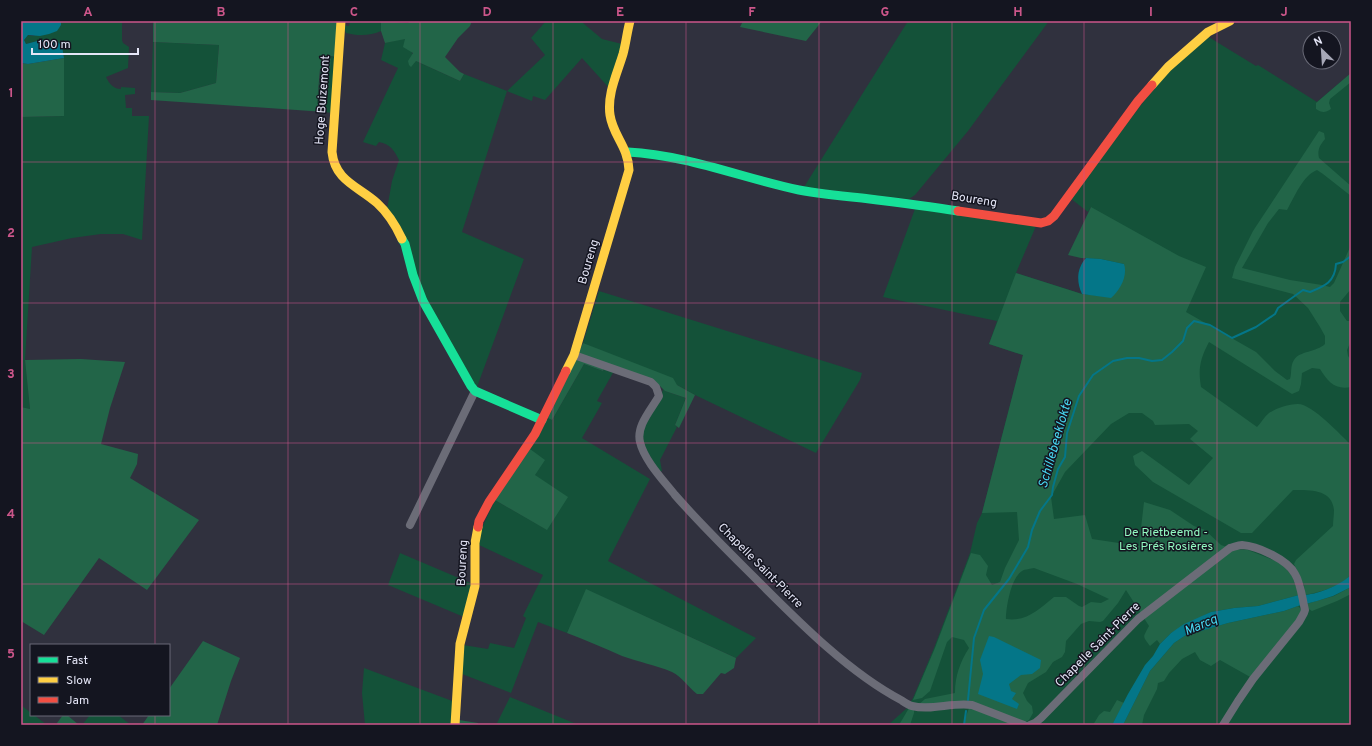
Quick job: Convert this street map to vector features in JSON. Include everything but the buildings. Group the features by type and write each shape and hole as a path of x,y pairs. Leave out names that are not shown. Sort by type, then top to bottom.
{"street":[{"name":"Hoge Buizemont","path":"341,21 332,152 335,167 343,178 378,204 396,226 405,244 413,274 423,301 466,379 475,391"},
{"path":"628,152 616,134 612,124 610,104 612,92 626,45 630,21"},
{"name":"Boureng","path":"455,725 460,644 475,586 475,543 479,521 489,502 535,434 574,355 629,170 630,160 628,152 649,153 705,165 776,185 809,192 969,211 1044,223 1054,216 1138,101 1168,67 1208,32 1230,21"},
{"name":"Chapelle Saint-Pierre","path":"574,355 651,382 656,387 659,396 639,432 641,447 652,466 712,535 812,633 878,686 912,706 972,705 1024,725"},
{"path":"410,525 475,391 542,420"},
{"name":"Chapelle Saint-Pierre","path":"1030,725 1041,718 1138,619 1230,548 1242,545 1252,547 1287,563 1295,574 1305,610 1303,617 1295,629 1254,679 1238,701 1224,725"}],"green space":[{"path":"61,21 122,21 122,40 123,43 129,47 128,68 106,77 116,88 135,88 135,94 125,95 126,108 132,108 132,116 149,116 142,240 123,234 101,234 72,238 32,247 25,360 30,409 21,407 21,117 64,116 64,58 62,46 56,40 41,40 26,44 24,40 28,35 33,36 61,25"},
{"path":"153,21 339,21 336,57 331,56 330,70 320,69 317,104 326,105 325,112 151,100 151,92 180,93 216,83 219,45 153,42"},
{"path":"350,21 381,21 381,31 364,35 346,33 343,25 349,26"},
{"path":"381,21 408,23 411,21 472,21 470,26 458,38 445,57 464,74 460,81 416,61 411,67 408,61 413,53 403,47 405,39 385,43 381,31"},
{"path":"546,21 584,21 583,23 602,39 622,44 610,89 582,58 545,100 533,96 532,101 507,91 545,55 531,38"},
{"path":"743,21 822,21 806,41 740,27"},
{"path":"908,21 1049,21 968,131 915,195 909,199 804,187"},
{"name":"De Rietbeemd - Les Prés Rosières","path":"1207,36 1256,66 1258,65 1317,102 1351,73 1351,725 888,725 907,708 913,698 934,648 970,553 977,523 982,513 1023,355 989,344 997,321 883,297 916,206 1036,226 1016,273 1082,294 1090,295 1091,207 1088,212 1070,198 1167,71"},
{"path":"405,38 416,61 460,81 464,74 507,91 462,232 524,259 477,387 436,320 387,209 392,181 399,160 393,150 386,144 379,142 376,146 363,142 398,68 381,60 385,43"},
{"path":"153,42 219,45 216,83 180,93 151,92"},
{"path":"331,56 336,57 331,113 325,112 326,105 317,104 321,69"},
{"path":"64,58 64,116 21,117 21,63 28,64"},
{"path":"1351,73 1351,82 1330,99 1329,103 1331,109 1324,112 1316,109 1316,103"},
{"path":"1319,131 1324,133 1325,139 1318,152 1319,158 1351,186 1351,196 1317,170 1312,173 1299,187 1287,210 1279,209 1268,223 1242,268 1290,280 1330,287 1334,283 1351,245 1351,289 1340,302 1340,311 1347,321 1351,321 1351,341 1347,350 1348,356 1351,360 1351,387 1345,388 1336,386 1326,378 1320,369 1312,368 1302,373 1299,391 1292,394 1209,342 1200,364 1200,375 1201,387 1257,427 1272,411 1294,404 1304,405 1318,414 1351,445 1351,575 1341,583 1330,588 1305,595 1304,585 1294,564 1296,560 1333,526 1334,510 1332,503 1325,494 1306,490 1293,490 1252,533 1241,533 1153,482 1135,465 1133,456 1142,451 1189,485 1213,458 1190,439 1198,431 1189,424 1155,425 1153,421 1142,413 1129,413 1111,424 1065,472 1051,497 1054,519 1085,515 1092,539 1139,546 1144,502 1170,510 1194,526 1205,530 1221,545 1236,550 1248,550 1281,563 1292,576 1299,595 1258,606 1211,612 1171,633 1160,644 1157,640 1150,646 1144,636 1149,626 1126,590 1118,603 1103,621 1089,621 1081,624 1066,641 1065,652 1062,657 1053,662 1046,672 1028,683 1023,693 1027,701 1032,706 1033,713 1029,720 1024,723 971,704 918,705 925,699 955,693 959,669 969,648 964,640 952,637 947,642 930,691 922,698 913,700 935,648 971,553 980,555 988,566 986,575 992,585 1000,582 1005,568 1019,540 1017,512 982,513 1023,355 989,344 1016,273 1082,294 1103,296 1124,264 1101,259 1081,258 1068,255 1091,207 1179,256 1206,267 1186,312 1256,352 1275,371 1287,380 1290,379 1292,365 1296,357 1322,347 1325,344 1325,336 1308,308 1293,294 1232,278 1235,267 1253,231","holes":["1034,568 1077,584 1109,599 1101,603 1091,602 1082,607 1066,597 1054,597 1038,610 1026,617 1020,619 1006,619 1008,600 1012,586 1018,575 1023,570"]},
{"path":"599,291 862,373 860,380 816,453 677,385 583,343"},
{"path":"583,343 673,378 677,385 695,395 679,428 675,425 686,398 665,391 654,380 606,363 603,371 584,364 552,420 548,418"},
{"path":"81,359 125,362 110,408 101,444 138,454 137,464 130,478 199,520 147,590 99,558 44,635 21,621 21,407 30,409 25,360"},
{"path":"584,364 603,371 605,368 614,371 597,401 602,403 582,438 650,479 608,561 756,638 736,658 587,590 567,633 538,622 511,693 462,674 463,645 488,649 490,643 514,648 526,618 523,616 543,575 479,545 481,530 495,500 546,529 530,449 548,418 552,420"},
{"path":"663,389 686,398 675,425 677,427 660,460 662,471 660,472 647,451 643,440 643,434 644,428 661,397"},
{"path":"530,449 545,460 535,475 568,497 547,530 495,500"},
{"path":"400,553 473,584 464,617 388,585"},
{"path":"1351,587 1351,594 1337,601 1312,611 1307,608 1306,604 1334,596"},
{"path":"586,589 736,658 734,668 725,674 721,673 703,694 697,694 672,672 622,656 567,633"},
{"path":"1298,606 1301,609 1301,615 1252,678 1220,660 1211,666 1200,660 1195,652 1182,659 1164,681 1158,683 1157,689 1144,715 1142,725 1123,725 1150,671 1174,643 1189,633 1191,634 1228,623 1284,611"},
{"path":"203,641 240,658 217,725 142,725 148,716 170,716 170,688"},
{"path":"364,668 455,702 452,725 365,725 362,693"},
{"path":"510,697 579,725 496,725"},
{"path":"1117,700 1124,703 1112,725 1093,725 1099,715 1104,711 1110,712"},
{"path":"21,705 30,712 30,716 35,716 47,725 21,725"},
{"path":"972,707 1019,725 963,725 969,708"},
{"path":"909,708 914,708 910,725 899,725"},
{"path":"62,716 68,716 79,725 58,725 57,723"},
{"path":"89,716 119,716 131,725 82,725"},
{"path":"459,720 478,723 478,725 458,725"}],"water":[{"path":"21,21 61,21 61,25 57,31 40,36 28,35 24,40 26,44 41,40 56,40 62,46 64,58 28,64 21,63"},
{"path":"1086,258 1101,259 1124,264 1124,278 1117,291 1111,298 1082,294 1078,275 1079,270"},
{"name":"Marcq","path":"1351,575 1351,587 1333,596 1284,611 1228,623 1191,634 1189,633 1174,643 1150,671 1123,725 1112,725 1145,665 1153,656 1160,644 1171,633 1184,624 1211,612 1258,606 1299,595 1312,594 1326,590 1340,583"},
{"path":"989,636 1041,660 1040,668 1032,674 1021,675 1009,684 1011,691 1016,693 1012,699 1019,704 1017,709 978,694 983,674 980,660"}],"waterway":[{"name":"Schillebeeklokte","path":"968,700 974,638 984,610 1009,579 1028,547 1032,530 1040,511 1052,495 1058,469 1065,457 1067,433 1079,396 1093,375 1113,361 1127,358 1139,358 1152,361 1162,360 1183,341 1187,328 1194,321 1210,325 1232,338 1256,327 1275,314 1278,308 1303,290 1310,292 1325,285 1334,275 1336,264 1343,262 1351,256"},
{"name":"Schillebeeklokte","path":"964,725 966,711"}],"traffic: fast":[{"path":"628,152 650,154 693,162 799,190 958,211"},
{"path":"402,239 405,244 413,275 423,301 471,386 475,391 542,420"}],"traffic: slow":[{"path":"341,21 332,152 334,162 338,170 348,182 370,197 385,211 402,239"},
{"path":"566,371 574,355 629,170 626,154 614,129 609,107 611,92 623,54 630,21"},
{"path":"1152,85 1168,67 1208,32 1230,21"},
{"path":"455,725 460,644 475,586 475,543 478,527"}],"traffic: jam":[{"path":"958,211 1041,223 1048,221 1054,216 1138,101 1152,85"},
{"path":"478,527 479,521 489,502 535,434 566,371"}]}
